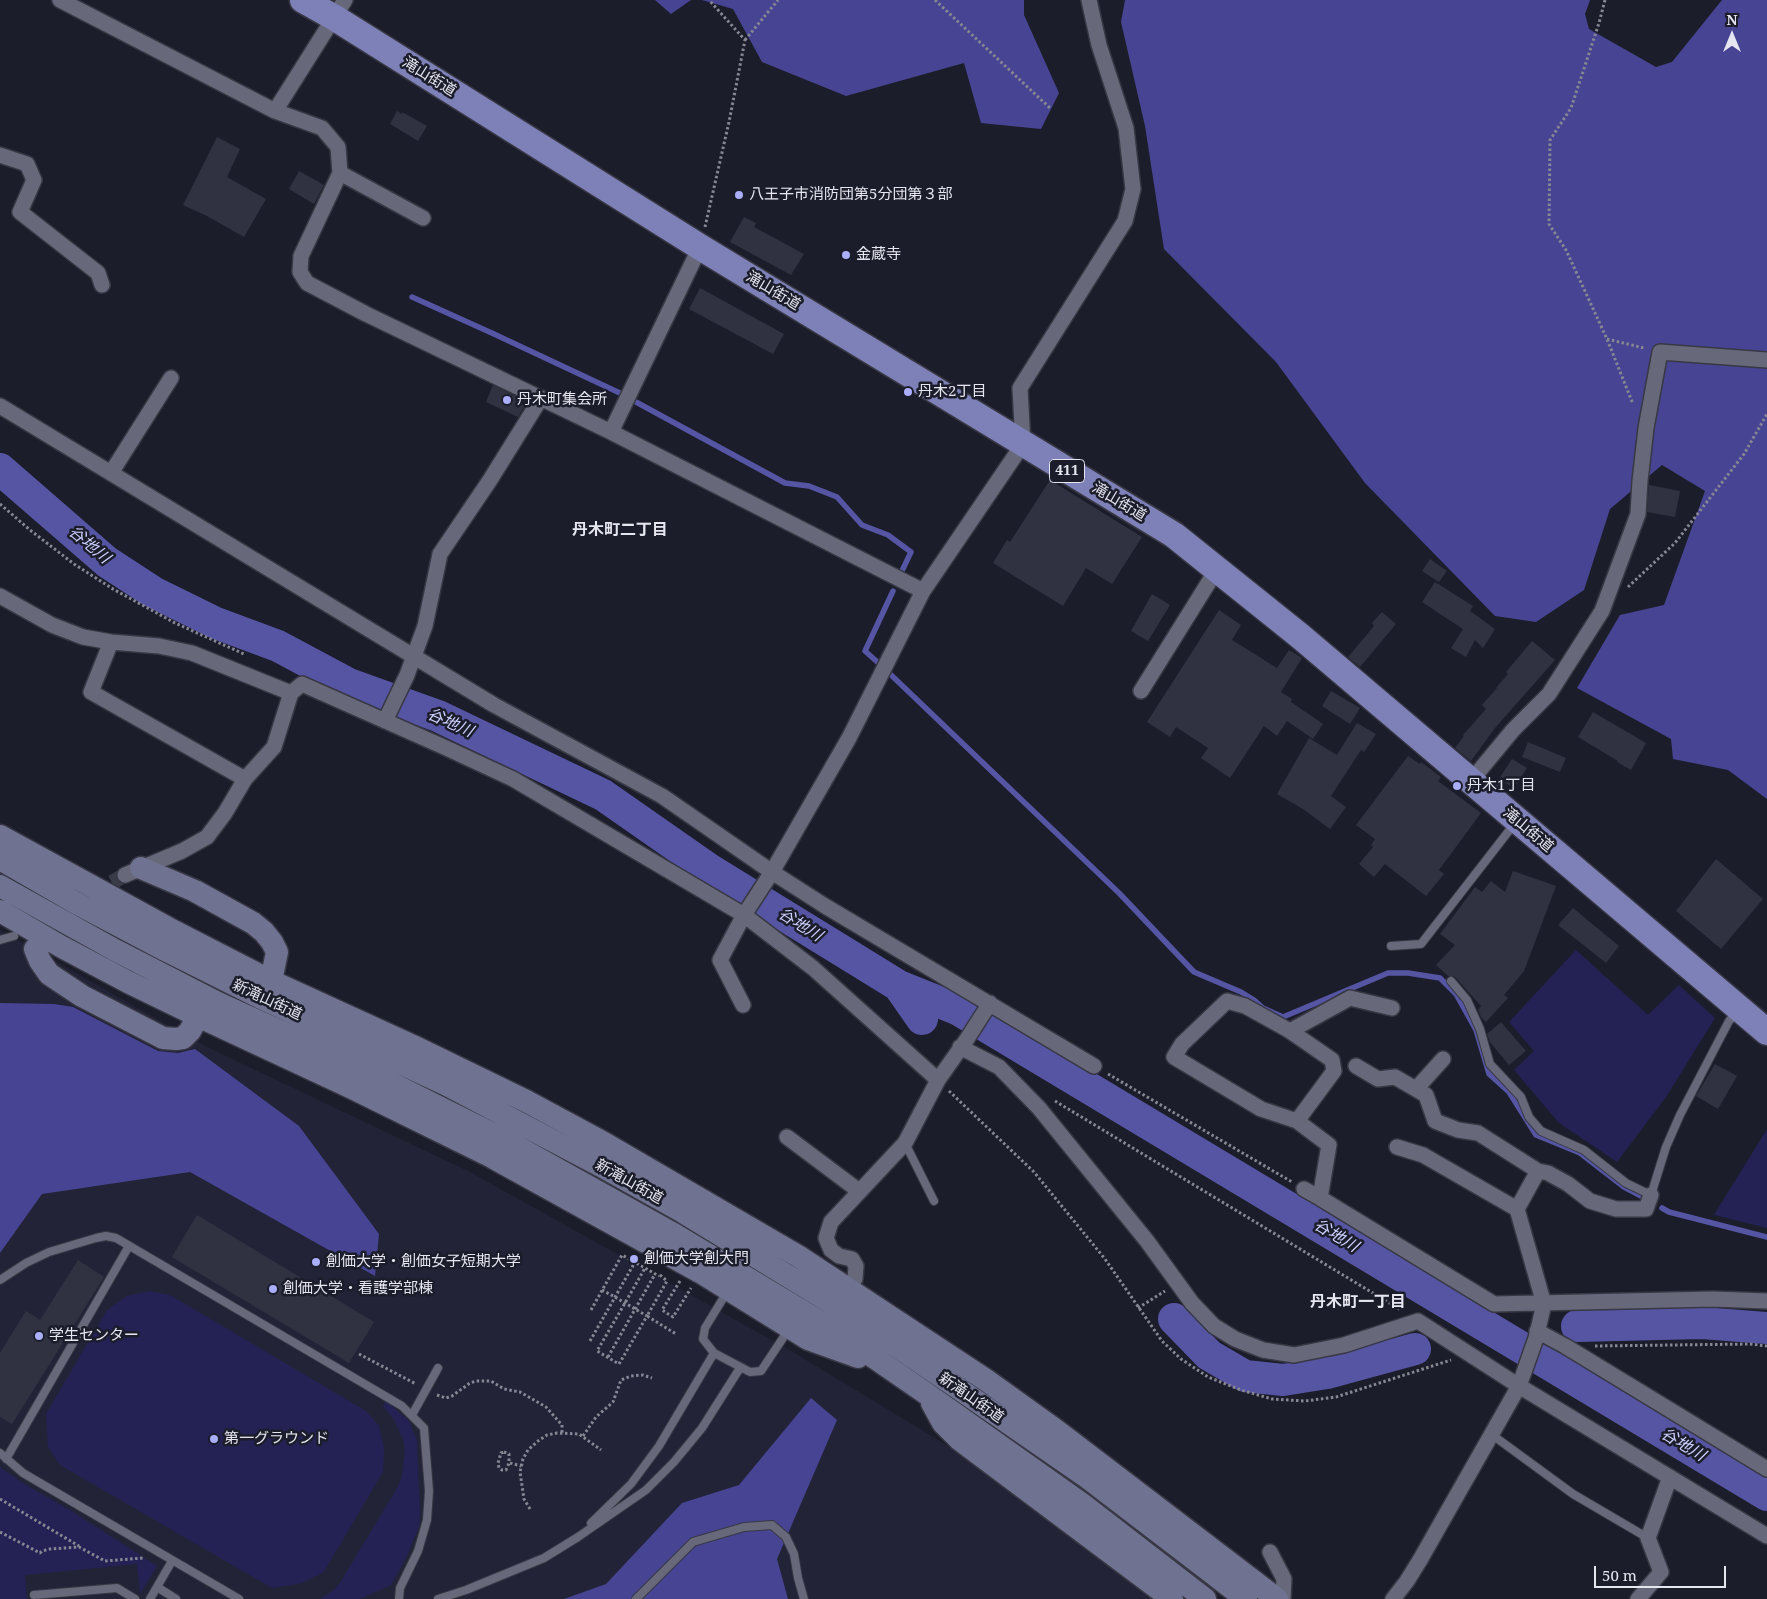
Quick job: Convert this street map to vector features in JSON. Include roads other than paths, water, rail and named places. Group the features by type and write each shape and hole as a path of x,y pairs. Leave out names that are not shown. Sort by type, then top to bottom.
{"highway":[{"name":"滝山街道","path":"303,0 340,9 700,247 1174,535 1300,636 1767,1032"}],"main road":[{"path":"0,836 160,924 272,981 526,1101 604,1143 798,1256 986,1380 1057,1431 1278,1599"},
{"name":"新滝山街道","path":"0,859 76,903 164,950 259,997 447,1085 601,1166 683,1212 840,1308 949,1382 1088,1478 1246,1599"},
{"path":"133,871 195,891 253,922 272,942 276,952 272,981"},
{"name":"新滝山街道","path":"0,886 115,950 218,1003 365,1070 507,1141 672,1232 837,1332 927,1394 1082,1504 1203,1598"},
{"path":"0,911 62,947 198,1016 350,1087 492,1157 729,1290 808,1339 887,1368"},
{"path":"36,948 40,961 49,974 57,980 82,996 163,1038 183,1038 190,1031 198,1016"},
{"path":"927,1394 943,1423 960,1440 1172,1599"}],"street":[{"path":"60,0 275,111 322,128 338,147 340,174 301,256 300,272 307,283 366,314 611,432 923,591"},
{"path":"743,1005 720,960 849,738 923,591 1023,444 1020,388 1125,221 1133,189 1126,128 1099,45 1089,0"},
{"path":"275,111 340,9"},
{"path":"0,155 27,164 34,180 20,212 98,273 102,285"},
{"path":"340,174 423,218"},
{"path":"611,432 700,247"},
{"path":"1470,782 1513,730 1549,694 1602,611 1638,514 1646,428 1660,352 1767,360"},
{"path":"111,474 171,378"},
{"path":"388,716 407,675 425,626 440,554 490,480 541,398"},
{"path":"0,406 494,705 662,796 769,876 874,936 988,1006 1094,1066"},
{"path":"1141,691 1217,569"},
{"path":"0,596 52,625 83,637 111,642 160,646 192,653 292,693"},
{"path":"111,642 91,692 245,779"},
{"path":"133,871 182,851 207,837 225,813 245,779 274,746 292,693 302,684 388,716 513,779 746,913 813,968 938,1080"},
{"path":"1290,1031 1350,998 1392,1008"},
{"path":"1297,1121 1334,1071 1332,1060 1290,1031 1245,1006 1227,1001 1182,1044 1174,1056 1261,1109 1297,1121 1329,1144 1320,1198"},
{"path":"846,1288 855,1279 856,1266 852,1259 839,1256 831,1250 826,1238 831,1222 905,1143 938,1080 988,1006"},
{"path":"964,1043 999,1067 1039,1108 1147,1241 1192,1303 1214,1326 1262,1350 1294,1355 1344,1345 1418,1321 1521,1381 1670,1477 1767,1536"},
{"path":"1416,1089 1443,1059"},
{"path":"1356,1066 1378,1079 1394,1077 1416,1089 1426,1095 1436,1121 1458,1130 1478,1133 1538,1170 1548,1173 1568,1184 1590,1201 1616,1209 1646,1209 1650,1195"},
{"path":"787,1137 859,1191"},
{"path":"1397,1148 1423,1155 1517,1209"},
{"path":"1393,1599 1420,1560 1521,1381 1544,1304 1517,1209 1538,1170"},
{"path":"1304,1189 1494,1304 1713,1299 1767,1301"},
{"path":"1536,1335 1565,1346 1767,1469"},
{"path":"1638,1599 1661,1572 1648,1538 1670,1477"},
{"path":"1270,1552 1284,1578 1282,1599"}],"lane":[{"path":"1391,946 1421,944 1517,821"},
{"path":"0,940 14,936"},
{"path":"1451,981 1466,1000 1477,1022 1490,1064 1521,1097 1529,1117 1541,1131 1584,1150 1626,1183 1650,1195 1666,1147 1680,1115 1729,1021 1740,1009"},
{"path":"905,1143 934,1201"},
{"path":"0,1280 26,1263 49,1252 106,1236 116,1238 402,1406 424,1428 428,1483 427,1520 418,1550 400,1588 399,1599"},
{"path":"129,1246 3,1456 23,1474 240,1599"},
{"path":"729,1290 705,1328 703,1339 714,1353 750,1372 761,1371 790,1328"},
{"path":"578,1537 631,1484 658,1446 714,1353"},
{"path":"412,1415 438,1368"},
{"path":"438,1599 466,1590 544,1558 646,1490 674,1462 702,1428 740,1368"},
{"path":"1491,1434 1572,1494 1648,1538"},
{"path":"636,1599 694,1542 744,1527 772,1525 786,1537 794,1554 804,1599"},
{"path":"150,1599 172,1561"},
{"path":"157,1587 176,1599"},
{"path":"34,1595 117,1588 135,1599"},
{"path":"91,1590 92,1599"}],"waterway":[{"path":"412,297 622,394"},
{"path":"636,402 785,483 809,486 837,497 862,525 888,535 911,552 900,575"},
{"name":"谷地川","path":"0,469 107,562 153,592 216,623 278,646 349,684 438,716 603,795 709,869 899,986 922,1019"},
{"path":"883,667 865,651 893,591"},
{"path":"889,673 1119,893 1194,972 1241,992 1263,1008 1283,1017 1388,973 1408,973 1440,978 1456,994 1476,1030 1489,1074 1509,1092 1536,1135 1580,1153 1624,1187 1643,1197"},
{"name":"谷地川","path":"899,986 959,1010 1767,1495"},
{"path":"1662,1208 1669,1212 1767,1237"},
{"name":"谷地川","path":"1174,1319 1209,1355 1245,1376 1283,1380 1327,1373 1415,1349"},
{"name":"谷地川","path":"1577,1326 1702,1323 1767,1328"}],"tunnel":[{"path":"92,894 125,875"}],"place":[{"name":"八王子市消防団第5分団第３部","path":"739,195"},
{"name":"金蔵寺","path":"846,255"},
{"name":"丹木2丁目","path":"908,392"},
{"name":"丹木町集会所","path":"507,400"},
{"name":"丹木1丁目","path":"1457,786"},
{"name":"創価大学創大門","path":"634,1259"},
{"name":"創価大学・創価女子短期大学","path":"316,1262"},
{"name":"創価大学・看護学部棟","path":"273,1289"},
{"name":"学生センター","path":"39,1336"},
{"name":"第一グラウンド","path":"214,1439"}],"district":[{"name":"丹木町二丁目","path":"620,530"},
{"name":"丹木町一丁目","path":"1358,1302"}]}
